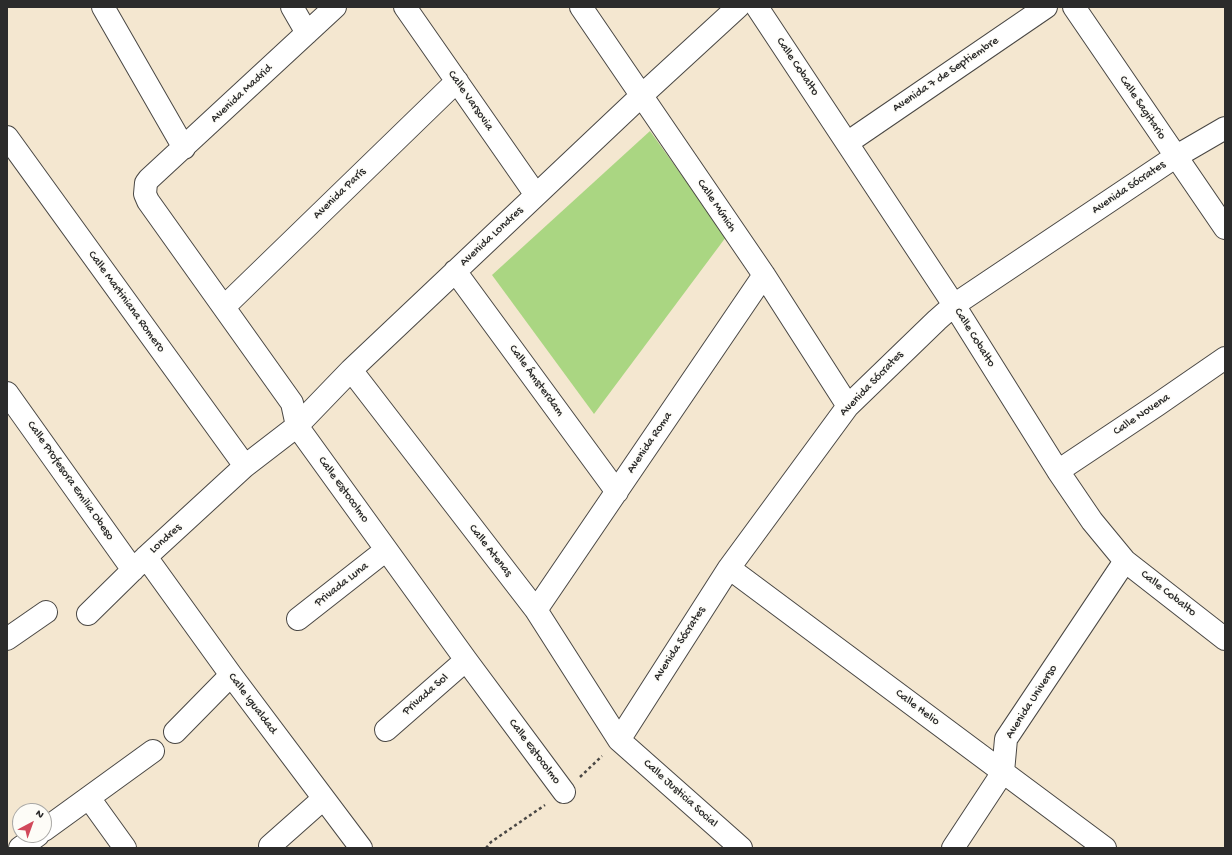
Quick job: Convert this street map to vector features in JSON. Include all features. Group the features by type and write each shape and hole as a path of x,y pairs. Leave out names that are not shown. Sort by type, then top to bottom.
{"street":[{"path":"103,7 184,148"},
{"path":"292,7 307,33"},
{"name":"Avenida Madrid","path":"149,179 335,7"},
{"name":"Calle Varsovia","path":"405,7 536,195"},
{"name":"Calle Múnich","path":"581,7 764,275 848,406"},
{"name":"Avenida Londres","path":"245,466 297,426 351,370 455,271 738,7"},
{"name":"Calle Cobalto","path":"757,7 954,306 1058,471 1092,520 1125,561 1225,639"},
{"name":"Avenida 7 de Septiembre","path":"847,143 1046,7"},
{"name":"Calle Sagitario","path":"1074,7 1175,157 1225,228"},
{"name":"Avenida París","path":"224,307 457,81"},
{"name":"Avenida Sócrates","path":"619,740 729,568 848,406 937,320 954,306 1175,157 1225,128"},
{"name":"Calle Martiniana Romero","path":"7,138 245,466"},
{"name":"Calle Estocolmo","path":"149,179 146,183 145,194 148,201 292,403 297,426 466,660 564,792"},
{"name":"Calle Ámsterdam","path":"455,271 617,492"},
{"name":"Avenida Roma","path":"536,610 764,275"},
{"name":"Calle Novena","path":"1058,471 1225,359"},
{"name":"Calle Atenas","path":"351,370 536,610 619,740"},
{"name":"Calle Profesora Emilia Obeso","path":"7,393 139,563"},
{"name":"Londres","path":"88,614 139,563 245,466"},
{"name":"Privada Luna","path":"298,619 386,550"},
{"name":"Avenida Universo","path":"953,848 1003,772 1006,739 1125,561"},
{"name":"Calle Igualdad","path":"139,563 230,675 361,848"},
{"name":"Calle Helio","path":"729,568 1105,848"},
{"path":"7,639 46,612"},
{"name":"Privada Sol","path":"386,730 466,660"},
{"path":"175,732 230,675"},
{"name":"Calle Justicia Social","path":"619,740 741,848"},
{"path":"52,824 153,751"},
{"path":"89,798 125,848"},
{"path":"270,846 323,799"}],"green space":[{"path":"650,131 726,237 594,414 492,275"}]}
